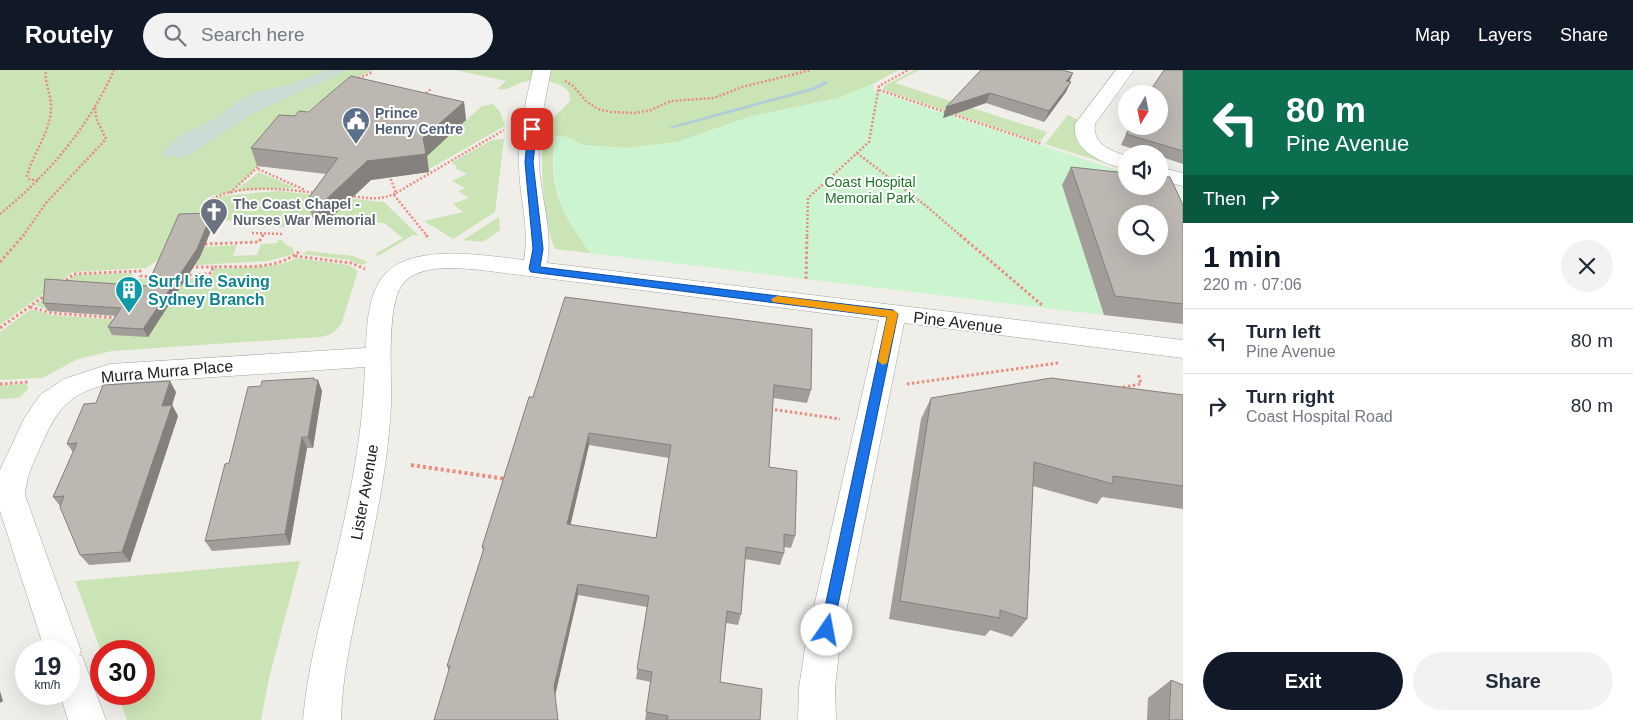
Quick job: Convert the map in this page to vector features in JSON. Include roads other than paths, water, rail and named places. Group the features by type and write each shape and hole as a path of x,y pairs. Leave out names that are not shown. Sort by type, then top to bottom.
{"street":[{"path":"534,269 538,249 529,162 536,97 542,70"},
{"path":"1118,159 1095,148 1086,140 1083,130 1085,124 1125,70"},
{"path":"1168,176 1183,180"},
{"name":"Pine Avenue","path":"406,270 417,265 439,260 534,269 1183,349"},
{"name":"Lister Avenue","path":"322,720 328,669 368,476 377,407 378,357 383,307 386,292 394,279 406,270"},
{"path":"817,720 818,678 824,642 893,314"},
{"name":"Murra Murra Place","path":"59,640 10,495 10,482 14,470 39,418 52,401 83,381 110,374 378,357"},
{"path":"80,700 87,720"}],"waterway":[{"path":"672,127 813,89 825,83"}],"place":[{"name":"Prince Henry Centre","path":"356,145"},
{"name":"The Coast Chapel - Nurses War Memorial","path":"214,236"},
{"name":"Surf Life Saving Sydney Branch","path":"129,314"}],"park label":[{"name":"Coast Hospital Memorial Park","path":"870,190"}]}
